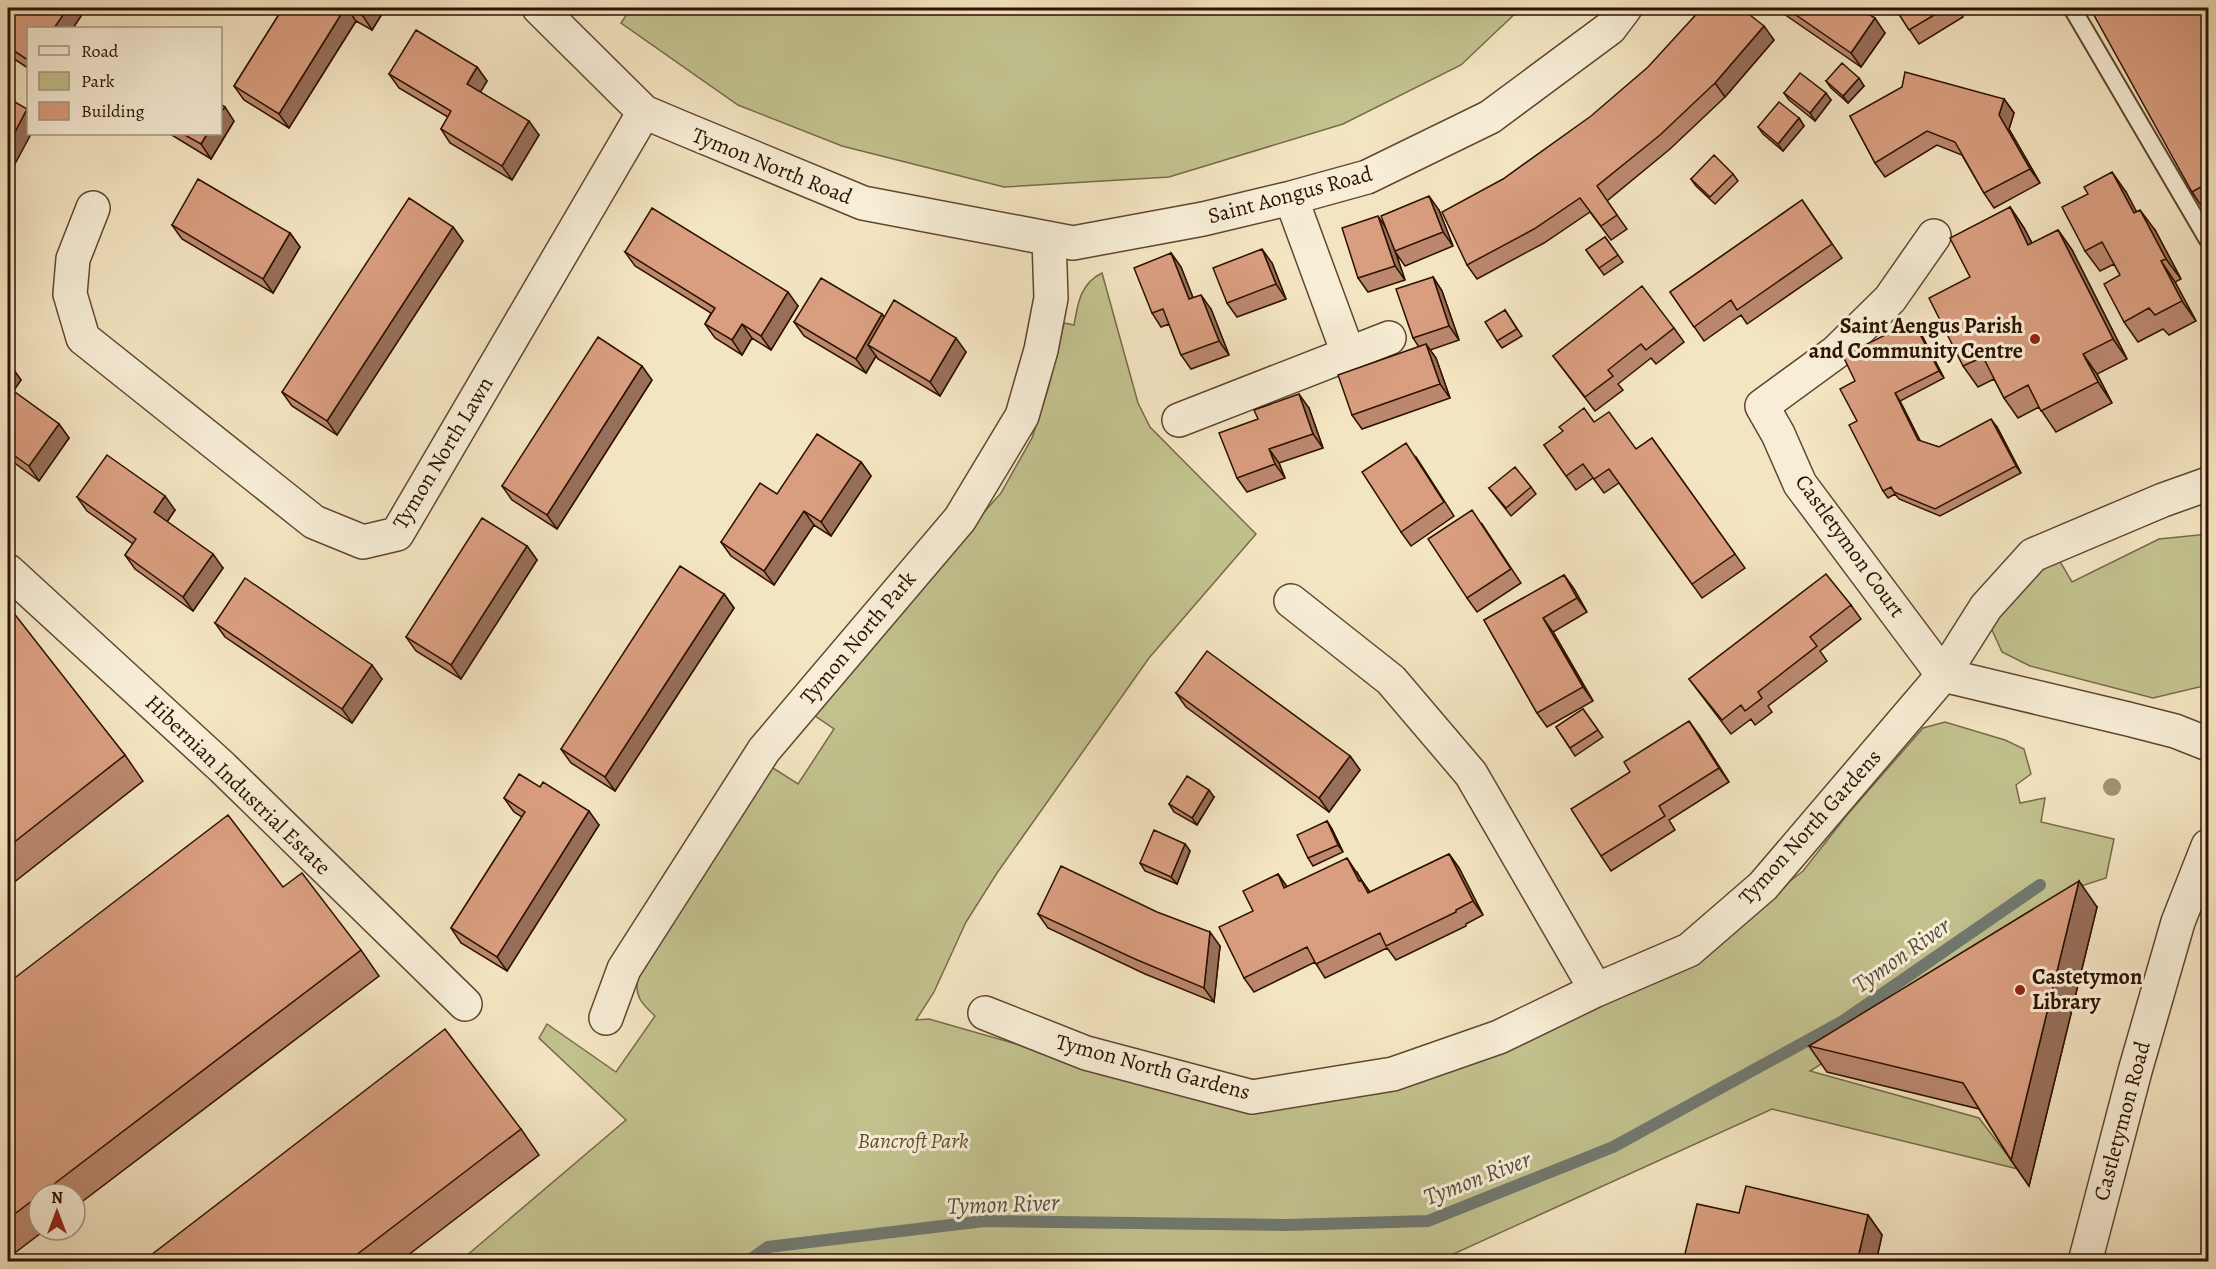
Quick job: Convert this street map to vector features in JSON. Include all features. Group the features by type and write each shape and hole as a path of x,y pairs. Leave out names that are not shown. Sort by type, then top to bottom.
{"street":[{"name":"Tymon North Road","path":"539,8 644,112 863,203 1049,239"},
{"name":"Saint Aongus Road","path":"1049,239 1073,243 1203,219 1292,198 1366,177 1490,117 1609,14"},
{"name":"Tymon North Lawn","path":"93,208 72,259 70,294 83,338 314,522 363,542 397,534 644,112"},
{"path":"1292,198 1348,353"},
{"name":"Castletymon Court","path":"1934,236 1890,299 1836,352 1762,406 1778,434 1800,484 1943,675"},
{"name":"Tymon North Park","path":"606,1018 624,969 764,750 960,519 1022,416 1041,350 1051,298 1049,239"},
{"path":"1179,420 1389,338"},
{"name":"Tymon North Gardens","path":"985,1013 1086,1053 1252,1097 1393,1074 1499,1037 1596,990 1689,950 1763,886 1943,675 1986,607 2033,555 2163,500 2208,484"},
{"name":"Hibernian Industrial Estate","path":"8,570 223,768 465,1004"},
{"path":"1291,601 1391,680 1471,774 1596,990"},
{"path":"1943,675 2175,731 2208,744"},
{"name":"Castletymon Road","path":"2085,1262 2135,1071 2178,922 2208,846"}],"lane":[{"path":"2072,8 2208,240"}],"green space":[{"path":"631,8 1521,8 1461,65 1343,124 1169,177 1004,187 842,146 738,105 621,23"},
{"name":"Bancroft Park","path":"1102,273 1138,403 1150,427 1256,534 1149,658 997,873 966,922 934,992 916,1020 929,1019 1244,1109 1692,957 1803,871 1847,815 1923,728 1945,722 2005,740 2024,749 2031,774 2016,785 2020,803 2045,798 2041,822 2114,839 2106,878 2078,887 2071,906 1810,1071 1979,1118 2018,1169 1772,1109 1438,1261 459,1262 626,1120 539,1038 547,1024 616,1072 655,1016 646,1008 638,995 638,978 770,766 798,784 834,729 808,711 1001,493 1032,438 1048,389 1064,323 1074,325 1081,295 1089,283"},
{"path":"2208,534 2208,685 2153,698 2030,666 2002,652 1992,630 2003,598 2058,558 2072,582 2159,539"}],"building":[{"path":"8,8 68,8 55,27 27,27 27,59 8,47"},
{"path":"283,8 345,8 279,114 234,86"},
{"path":"348,8 368,8 363,16"},
{"path":"1702,8 1741,8 1764,26 1715,83 1660,135 1597,186 1617,215 1601,226 1580,198 1534,229 1467,265 1442,212 1503,179 1591,116 1648,67"},
{"path":"1786,8 1859,8 1875,18 1851,53"},
{"path":"1895,8 1946,8 1909,30"},
{"path":"2090,8 2200,8 2208,23 2208,183 2192,192"},
{"path":"416,30 477,67 467,84 529,121 502,166 441,129 451,111 389,74"},
{"path":"1842,63 1859,78 1843,96 1826,81"},
{"path":"1905,72 2004,99 1999,115 2030,169 1984,193 1955,142 1927,131 1875,163 1850,116 1902,87"},
{"path":"1800,73 1826,93 1810,113 1784,93"},
{"path":"8,98 27,109 8,145"},
{"path":"1779,102 1799,118 1778,144 1758,127"},
{"path":"185,135 206,135 201,144"},
{"path":"1714,155 1733,174 1710,197 1691,179"},
{"path":"2112,172 2134,213 2140,210 2166,259 2161,261 2182,301 2155,315 2149,308 2124,322 2104,284 2120,275 2102,242 2085,251 2062,207 2088,194 2084,187"},
{"path":"198,179 290,233 263,279 172,225"},
{"path":"1429,196 1443,232 1395,251 1381,216"},
{"path":"409,198 453,227 327,421 282,392"},
{"path":"1802,200 1832,244 1737,310 1731,300 1694,327 1670,292"},
{"name":"Saint Aengus Parish and Community Centre","path":"2010,207 2028,245 2058,230 2113,339 2083,354 2098,382 2041,411 2028,385 2004,398 1983,357 1963,366 1929,298 1970,277 1950,238"},
{"path":"652,208 788,292 761,336 742,324 732,340 705,324 715,308 625,252"},
{"path":"1378,216 1395,266 1358,278 1342,228"},
{"path":"1605,237 1618,255 1599,268 1586,250"},
{"path":"1262,249 1276,284 1227,303 1213,268"},
{"path":"1171,253 1189,299 1201,295 1219,341 1181,355 1163,309 1152,313 1134,268"},
{"path":"1433,277 1449,326 1413,338 1396,289"},
{"path":"821,278 882,314 856,359 794,322"},
{"path":"1642,286 1674,328 1646,350 1641,344 1608,370 1613,376 1585,397 1553,356"},
{"path":"894,300 956,338 930,382 868,345"},
{"path":"1505,310 1517,329 1497,341 1485,322"},
{"path":"1913,321 1939,371 1895,393 1918,440 1939,447 1991,419 2016,466 1935,509 1894,492 1891,487 1883,491 1849,425 1857,421 1840,389 1855,381 1843,356"},
{"path":"598,337 642,366 547,515 502,486"},
{"path":"1426,344 1440,384 1352,415 1338,375"},
{"path":"2201,361 2208,361 2208,414 2203,414"},
{"path":"8,387 59,424 29,466 8,451"},
{"path":"1299,394 1313,434 1269,449 1275,464 1237,478 1219,433 1258,419 1254,410"},
{"path":"1584,408 1594,422 1609,412 1636,449 1652,438 1735,554 1692,584 1609,469 1594,479 1583,464 1566,476 1544,445 1563,431 1559,427"},
{"path":"817,434 861,462 821,522 804,511 764,571 721,542 760,483 777,494"},
{"path":"1406,443 1444,502 1401,532 1362,472"},
{"path":"107,455 165,496 154,512 213,554 183,597 125,555 136,539 77,497"},
{"path":"1515,467 1531,487 1506,508 1489,488"},
{"path":"1472,510 1511,569 1467,598 1428,539"},
{"path":"482,518 527,546 451,665 406,637"},
{"path":"680,566 724,594 605,777 561,749"},
{"path":"1826,574 1851,605 1810,637 1817,646 1758,692 1762,698 1745,711 1741,705 1722,720 1689,679"},
{"path":"1564,575 1577,598 1543,618 1583,687 1537,713 1484,620"},
{"path":"245,578 372,665 342,709 215,623"},
{"path":"9,607 125,755 8,847 8,609"},
{"path":"1207,651 1350,756 1319,798 1176,693"},
{"path":"1583,709 1598,730 1570,748 1556,727"},
{"path":"1689,721 1719,768 1659,806 1665,816 1601,856 1571,809 1630,772 1624,762"},
{"path":"519,774 540,787 543,782 589,811 497,957 451,928 525,812 504,798"},
{"path":"1187,776 1209,790 1192,818 1169,804"},
{"path":"228,815 283,887 302,873 361,950 57,1182 27,1182 27,1205 8,1219 8,983"},
{"path":"1327,821 1338,845 1308,858 1297,835"},
{"path":"1154,830 1185,844 1171,877 1140,863"},
{"path":"1449,854 1473,901 1456,912 1386,946 1380,933 1316,964 1307,947 1244,978 1219,927 1253,911 1243,891 1278,874 1284,888 1347,858 1368,893"},
{"path":"1061,866 1157,912 1210,932 1204,988 1038,914"},
{"name":"Castetymon Library","path":"2079,881 2011,1160 1963,1083 1809,1046"},
{"path":"445,1029 521,1129 347,1262 142,1262"},
{"path":"1746,1186 1868,1215 1857,1262 1761,1262 1754,1260 1753,1262 1701,1262 1684,1258 1697,1204 1739,1213"}],"waterway":[{"name":"Tymon River","path":"747,1262 768,1247 984,1221 1286,1225 1428,1221 1613,1147 1843,1021 2040,885"}],"place":[{"name":"Saint Aengus Parish and Community Centre","path":"2035,339"},
{"name":"Castetymon Library","path":"2020,990"}]}
